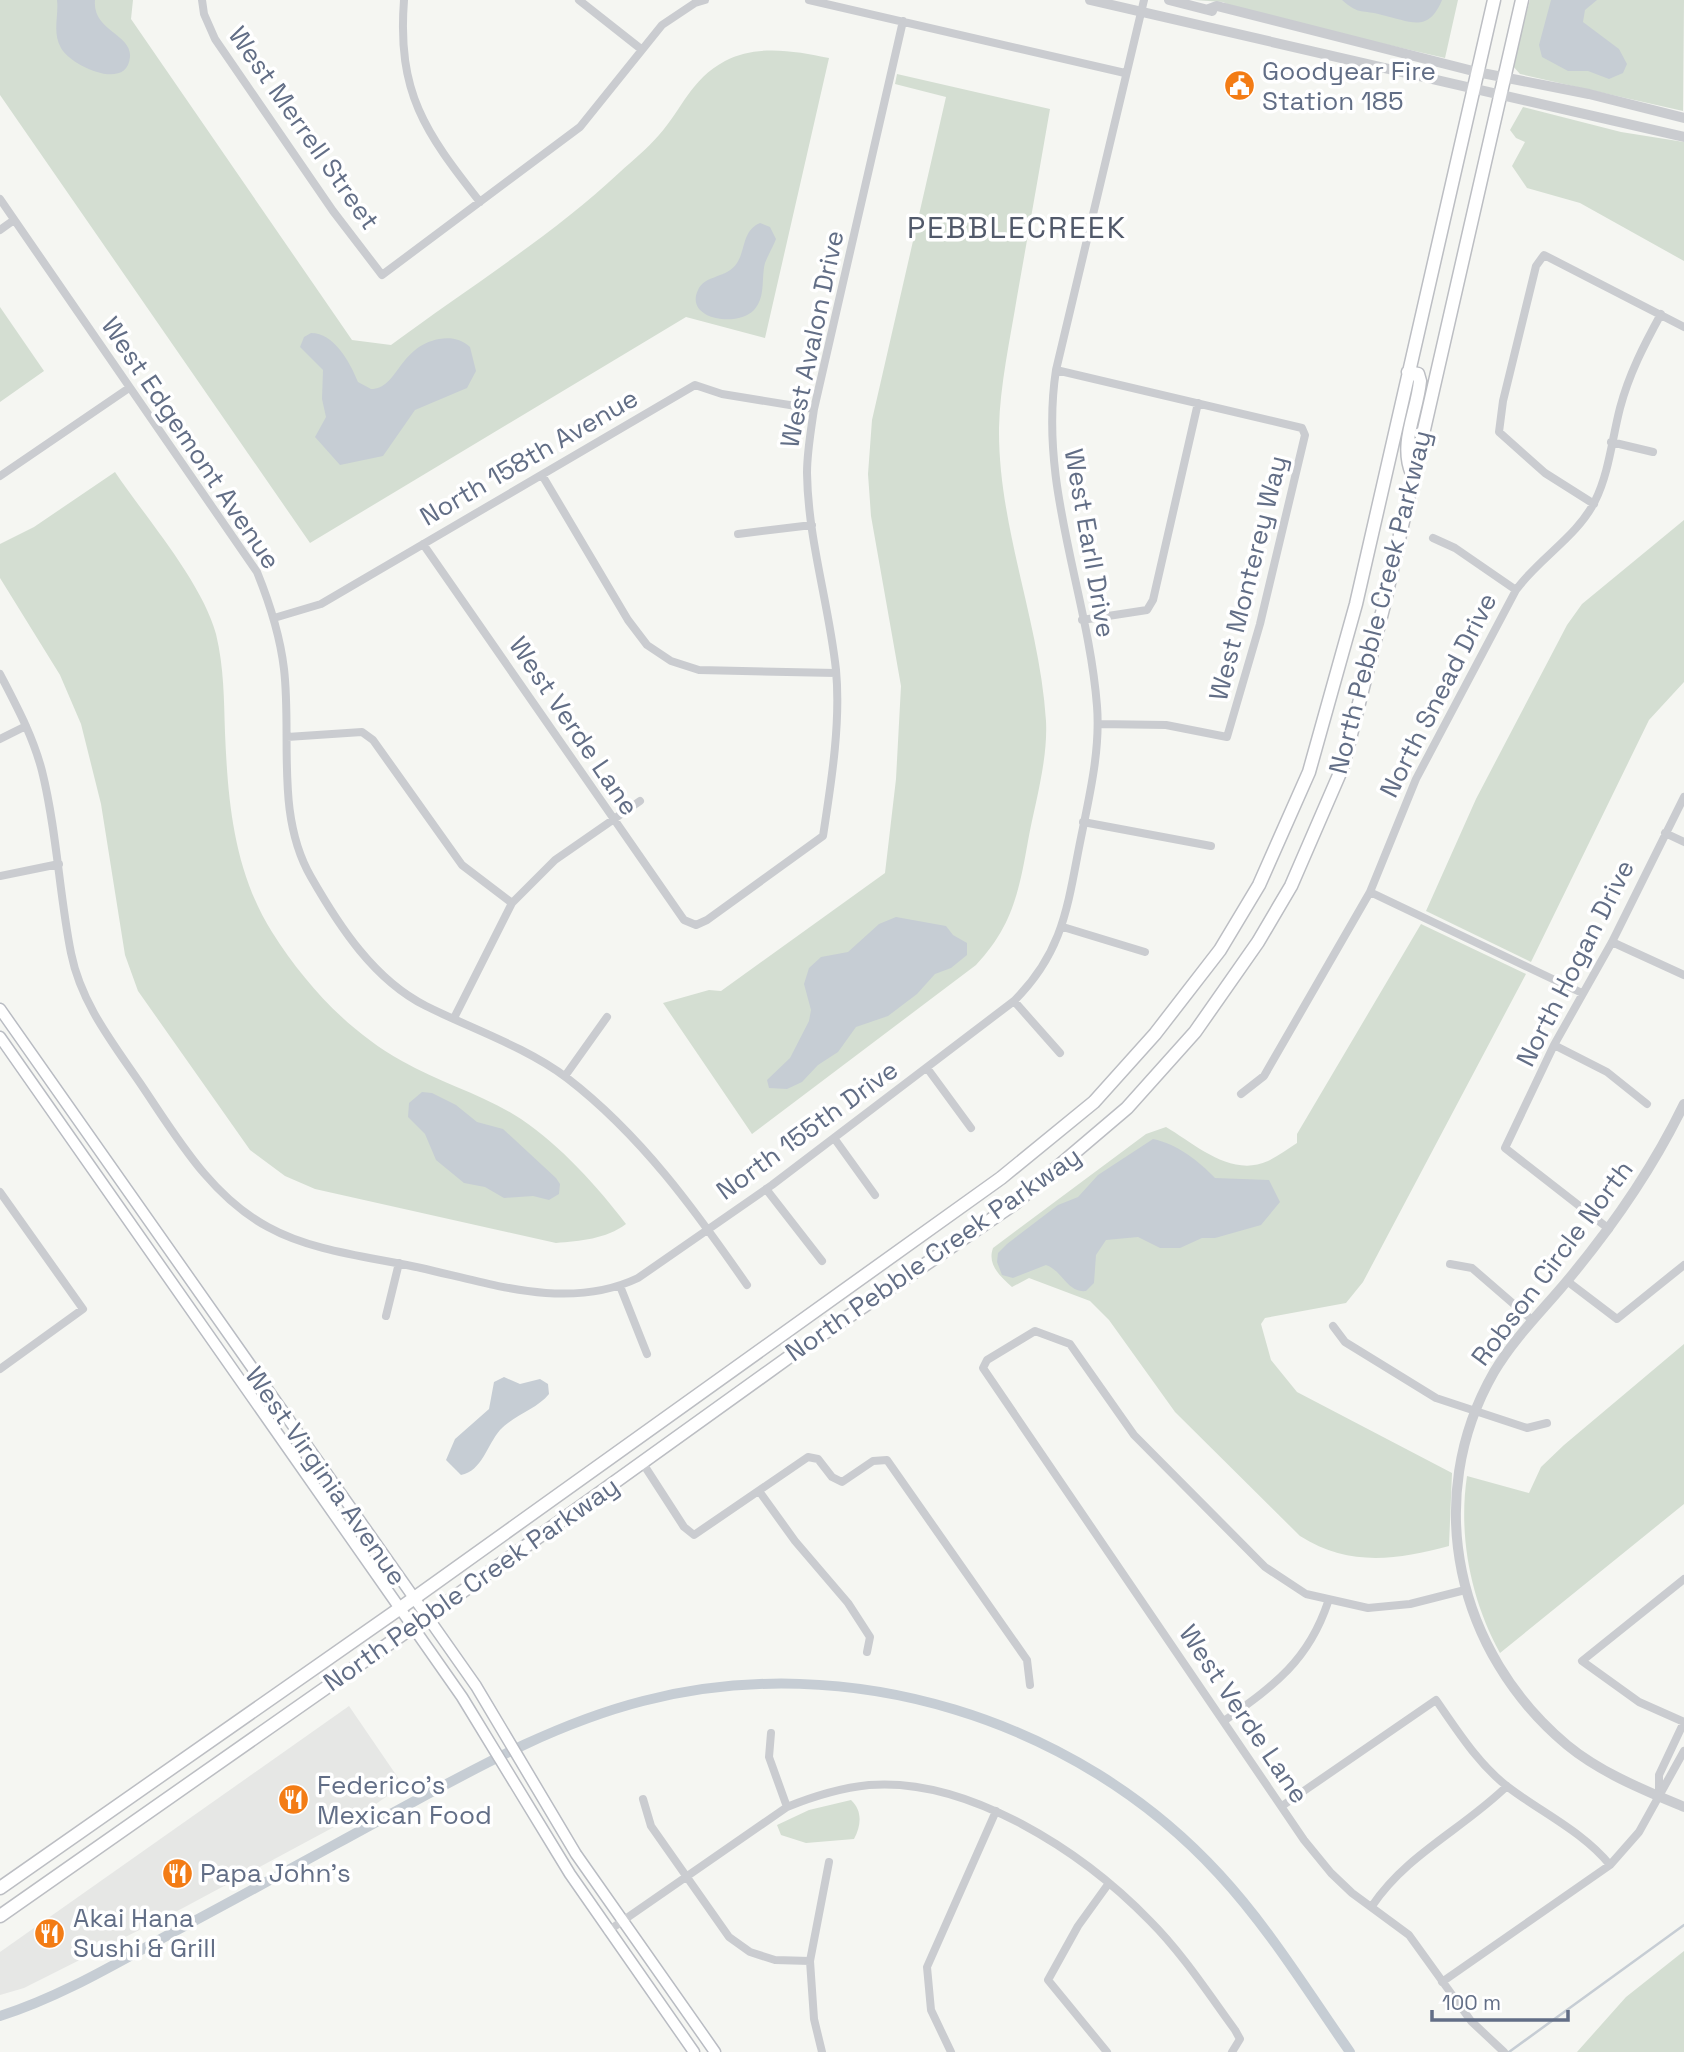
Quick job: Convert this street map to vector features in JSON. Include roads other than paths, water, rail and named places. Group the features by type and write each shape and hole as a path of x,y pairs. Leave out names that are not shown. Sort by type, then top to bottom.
{"main road":[{"name":"North Pebble Creek Parkway","path":"0,1888 399,1609 843,1288 1001,1178 1076,1118 1155,1034 1220,950 1259,885 1309,772 1356,604 1494,0"},
{"name":"North Pebble Creek Parkway","path":"0,1916 427,1617 857,1310 1014,1204 1127,1108 1195,1032 1258,942 1291,886 1343,766 1363,693 1502,77 1522,0"},
{"path":"1408,372 1418,374 1420,381 1407,441 1408,463 1412,475"},
{"name":"West Virginia Avenue","path":"0,1009 508,1735 570,1845 715,2052"},
{"name":"West Virginia Avenue","path":"0,1037 412,1627 491,1744 608,1931 694,2052"},
{"path":"843,1288 857,1310"},
{"path":"628,1444 642,1462"}],"street":[{"name":"West Merrell Street","path":"202,0 204,14 215,39 333,211 382,275 480,202"},
{"path":"404,0 402,29 409,86 422,122 440,151 480,202 580,127 662,25 695,3 705,0"},
{"path":"579,0 641,49"},
{"path":"809,0 1125,73"},
{"path":"1090,0 1684,137"},
{"name":"West Earll Drive","path":"1014,1001 1044,965 1063,926 1098,724 1082,620 1053,472 1051,416 1056,370 1144,0"},
{"path":"1169,0 1209,9 1217,6 1247,16 1477,72 1589,94 1684,118"},
{"name":"West Avalon Drive","path":"696,925 822,836 834,735 836,673 812,525 807,473 814,409 903,21"},
{"path":"1302,48 1307,31"},
{"path":"1585,114 1589,94"},
{"name":"West Edgemont Avenue","path":"0,199 257,572 274,618 284,670 293,829 309,874 340,926 392,982 423,1005 454,1018 565,1076 600,1106 666,1174 747,1285"},
{"path":"0,229 14,219"},
{"path":"1594,504 1545,473 1499,432 1503,401 1535,266 1544,255 1684,327"},
{"name":"North Snead Drive","path":"1241,1094 1264,1076 1370,892 1416,779 1516,590 1532,568 1570,534 1594,504 1604,481 1611,442 1634,363 1661,314"},
{"path":"1056,370 1198,403 1153,600 1147,610 1082,620"},
{"name":"North 158th Avenue","path":"274,618 321,604 695,384 722,394 814,409"},
{"path":"0,476 129,388"},
{"name":"West Monterey Way","path":"1098,724 1166,725 1227,737 1261,624 1305,435 1302,428 1198,403"},
{"path":"1611,442 1653,452"},
{"path":"542,475 638,634 648,645 671,661 699,670 836,673"},
{"path":"738,534 812,525"},
{"path":"1433,538 1455,548 1516,590"},
{"name":"West Verde Lane","path":"422,544 684,920 696,925"},
{"path":"0,674 26,726 42,769 71,953 90,1010 184,1148 216,1187 244,1213 292,1239 545,1294 584,1293 620,1286 647,1354"},
{"path":"0,738 26,726"},
{"path":"287,737 362,732 373,740 462,865 512,903"},
{"name":"North Hogan Drive","path":"1609,1229 1505,1148 1554,1045 1612,942 1684,797"},
{"path":"454,1018 512,903 555,860 640,801"},
{"path":"1083,822 1211,846"},
{"path":"1665,834 1684,842"},
{"path":"0,876 59,864"},
{"path":"1370,892 1582,993"},
{"path":"1063,926 1145,952"},
{"path":"1612,942 1684,975"},
{"path":"1014,1001 1060,1053"},
{"name":"North 155th Drive","path":"620,1286 766,1189 1014,1001"},
{"path":"565,1076 607,1017"},
{"path":"1554,1045 1607,1072 1647,1104"},
{"path":"927,1068 971,1128"},
{"name":"Robson Circle North","path":"1684,1104 1644,1177 1609,1229 1532,1320 1496,1369 1476,1412 1458,1480 1457,1539 1465,1590 1490,1654 1534,1715 1586,1759 1684,1807"},
{"path":"834,1138 875,1195"},
{"path":"766,1189 822,1261"},
{"path":"0,1192 83,1309 0,1369"},
{"path":"386,1316 399,1263"},
{"path":"1450,1264 1472,1268 1532,1320"},
{"path":"1567,1281 1617,1319 1684,1265"},
{"path":"1333,1326 1345,1342 1436,1398 1527,1428 1548,1423"},
{"name":"West Verde Lane","path":"1328,1602 1306,1594 1265,1567 1134,1435 1070,1344 1035,1331 987,1360 983,1368 1282,1806 1331,1873 1352,1893 1409,1935 1471,2021 1504,2052"},
{"path":"642,1462 684,1527 694,1535 804,1459 813,1457 823,1464 832,1477 842,1482 880,1459 891,1463 1027,1660 1030,1685"},
{"path":"759,1491 795,1541 854,1612 870,1637 867,1652"},
{"path":"1659,1796 1659,1776 1684,1722 1639,1702 1582,1661 1684,1579"},
{"path":"1224,1721 1290,1670 1320,1627 1328,1602 1368,1608 1410,1604 1465,1590"},
{"path":"1282,1806 1436,1700 1460,1735 1507,1786 1595,1847 1610,1864"},
{"path":"771,1733 769,1757 787,1807"},
{"path":"1442,1982 1610,1864 1639,1832 1684,1751"},
{"path":"608,1931 787,1807 820,1794 872,1785 935,1792 996,1811 1068,1853 1109,1883 1174,1948 1240,2039 1232,2052"},
{"path":"1372,1906 1388,1882 1417,1856 1488,1804 1507,1786"},
{"path":"643,1799 651,1826 729,1937 740,1947 775,1960 810,1961"},
{"path":"951,2052 931,2010 927,1967 996,1811"},
{"path":"822,2052 814,2020 810,1961 829,1863"},
{"path":"1107,2052 1048,1980 1078,1926 1109,1883"}],"waterway":[{"path":"0,2016 87,1979 441,1787 554,1732 643,1701 721,1687 800,1684 878,1692 955,1710 1028,1737 1098,1774 1162,1820 1219,1874 1271,1938 1350,2052"},
{"path":"1509,2052 1684,1925"}],"place":[{"name":"Goodyear Fire Station 185","path":"1239,86"},
{"name":"Federico's Mexican Food","path":"294,1800"},
{"name":"Papa John's","path":"177,1873"},
{"name":"Akai Hana Sushi & Grill","path":"50,1933"}],"district":[{"name":"PEBBLECREEK","path":"1017,227"}]}
